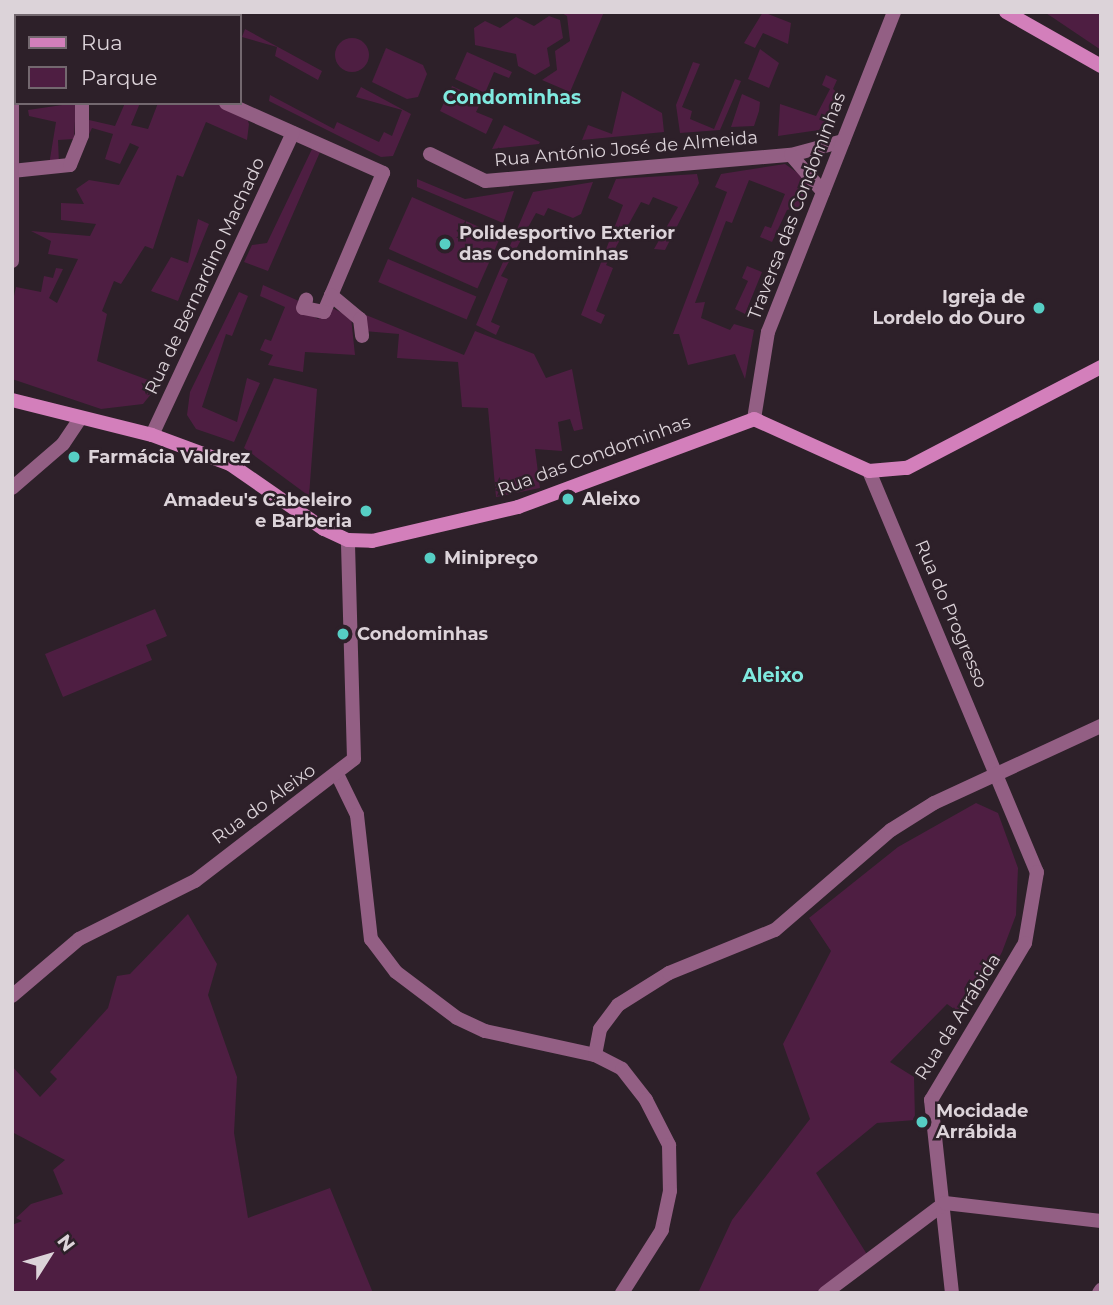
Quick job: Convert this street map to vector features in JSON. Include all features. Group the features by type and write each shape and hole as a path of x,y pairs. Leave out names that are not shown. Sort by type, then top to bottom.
{"street":[{"name":"Traversa das Condominhas","path":"754,419 768,332 894,12"},
{"path":"1006,12 1101,66"},
{"path":"12,99 12,261"},
{"path":"14,171 70,165 82,135 82,105"},
{"path":"230,105 383,173 331,295 317,315 303,308 306,300"},
{"name":"Rua de Bernardino Machado","path":"152,435 293,133"},
{"name":"Rua António José de Almeida","path":"430,154 485,181 791,155 844,141"},
{"path":"791,155 823,192"},
{"path":"331,295 360,319 362,336"},
{"path":"754,419 869,471 907,468 946,454 1101,367"},
{"path":"12,400 79,420 152,435 230,464 348,540"},
{"name":"Rua das Condominhas","path":"348,540 518,507 754,419"},
{"path":"12,488 63,444 79,420"},
{"name":"Rua do Progresso","path":"869,471 999,772"},
{"name":"Rua do Aleixo","path":"12,996 79,939 195,881 338,776 357,748 348,540"},
{"path":"595,1055 600,1029 618,1005 669,973 775,930 891,830 999,772 1101,726"},
{"name":"Rua da Arrábida","path":"952,1293 934,1087 1008,975 1037,904 1028,839 999,772"},
{"path":"338,776 357,815 371,939 396,972 457,1018 485,1031 595,1055 622,1069 646,1100 669,1145 672,1169 662,1230 622,1293"},
{"path":"825,1293 945,1203 1101,1221"}],"green space":[{"path":"560,12 604,12 570,92 542,80 557,70 555,51 570,41 567,16"},
{"path":"763,12 791,23 788,44 763,33 755,48 744,43"},
{"path":"1044,12 1101,12 1101,50 1052,17"},
{"path":"549,16 560,20 563,38 547,48 550,66 535,75 518,66 516,54 475,45 474,28 485,21 500,28 516,17 534,26"},
{"path":"245,29 322,71 318,80 275,56 277,47 242,37"},
{"path":"352,38 364,43 369,55 364,67 352,72 340,67 335,55 340,43"},
{"path":"386,48 423,65 427,74 418,97 407,99 372,82"},
{"path":"760,49 779,63 769,88 748,79"},
{"path":"467,52 512,72 509,78 494,72 485,93 455,79"},
{"path":"693,62 700,64 682,107 692,111 690,119 714,129 735,79 741,81 720,130 680,133 676,105"},
{"path":"826,75 837,80 833,89 840,95 826,122 819,130 778,136 780,104 816,116 830,89 822,85"},
{"path":"452,86 482,100 476,112 493,119 486,134 440,111"},
{"path":"361,87 411,114 393,156 381,157 269,101 270,95 334,129 337,122 379,142 384,132 392,136 402,110 356,97"},
{"path":"622,91 662,113 664,132 582,140 588,125 612,134"},
{"path":"742,94 760,102 754,126 731,127"},
{"path":"76,105 74,139 58,140 59,164 49,165 56,122 29,116 28,110"},
{"path":"124,105 139,105 131,125 148,129 157,105 224,105 246,115 249,124 247,140 206,122 183,177 177,175 153,249 145,246 121,284 114,281 102,311 107,314 97,361 159,384 143,404 101,409 12,379 12,305 16,287 41,292 44,276 53,278 56,268 63,269 49,298 57,303 78,259 48,254 51,241 31,231 90,236 96,224 61,220 61,203 84,204 76,189 89,180 119,185 139,147 130,143 120,164 105,159 113,134 92,128 85,143 89,120 115,126"},
{"path":"504,125 540,142 539,144 492,149"},
{"path":"312,149 320,152 268,271 244,262 252,245 267,243"},
{"path":"785,164 808,180 803,206 787,210 772,242 760,237 765,226 771,228 785,194 749,180 732,223 726,221 695,303 705,302 701,318 730,330 734,324 754,330 745,379 735,354 688,365 679,334 673,334 727,192 715,187 721,174"},
{"path":"697,174 699,183 665,250 654,249 678,207 653,197 649,205 641,202 606,265 613,268 596,311 605,315 601,324 581,315 623,205 608,198 616,179"},
{"path":"417,179 465,199 514,191 503,223 417,187"},
{"path":"593,182 581,214 573,218 548,208 544,216 536,213 501,276 508,279 491,322 500,326 496,335 476,325 533,192"},
{"name":"Polidesportivo Exterior das Condominhas","path":"412,197 501,236 477,289 389,249"},
{"path":"198,219 209,224 178,301 151,291 171,257 188,263"},
{"path":"388,259 476,297 467,320 378,282"},
{"path":"747,266 762,272 745,314 735,309 748,281 742,278"},
{"path":"263,285 301,302 299,308 318,319 332,308 351,317 355,355 305,352 303,372 268,365 273,355 260,350 265,339 271,341 285,307 260,296"},
{"path":"239,292 248,296 232,336 226,334 202,407 237,422 247,378 260,383 234,442 196,429 187,415 190,392"},
{"path":"366,315 464,355 475,331 534,354 546,378 572,369 583,429 574,431 570,419 558,422 562,451 535,449 540,488 496,497 488,408 462,407 458,362 397,358 399,334 364,331"},
{"path":"274,378 317,389 309,496 244,448"},
{"path":"155,609 167,636 146,645 152,660 63,697 45,654"},
{"path":"976,803 998,813 1018,868 1016,915 1002,952 973,1006 965,1000 957,1011 947,1004 890,1062 914,1077 915,1120 877,1123 816,1173 868,1256 815,1293 698,1293 732,1220 810,1119 783,1044 831,951 809,918 898,847"},
{"path":"188,914 217,964 208,995 237,1077 234,1133 248,1218 330,1188 373,1293 12,1293 12,1225 22,1221 16,1218 31,1204 63,1194 53,1170 65,1160 12,1132 12,1066 40,1097 57,1079 50,1072 108,1008 117,976 130,974"}],"place":[{"name":"Polidesportivo Exterior das Condominhas","path":"445,244"},
{"name":"Igreja de Lordelo do Ouro","path":"1039,308"},
{"name":"Farmácia Valdrez","path":"74,457"},
{"name":"Aleixo","path":"568,499"},
{"name":"Amadeu's Cabeleiro e Barberia","path":"366,511"},
{"name":"Minipreço","path":"430,558"},
{"name":"Condominhas","path":"343,634"},
{"name":"Mocidade Arrábida","path":"922,1122"}],"district":[{"name":"Condominhas","path":"512,98"},
{"name":"Aleixo","path":"773,676"}]}
